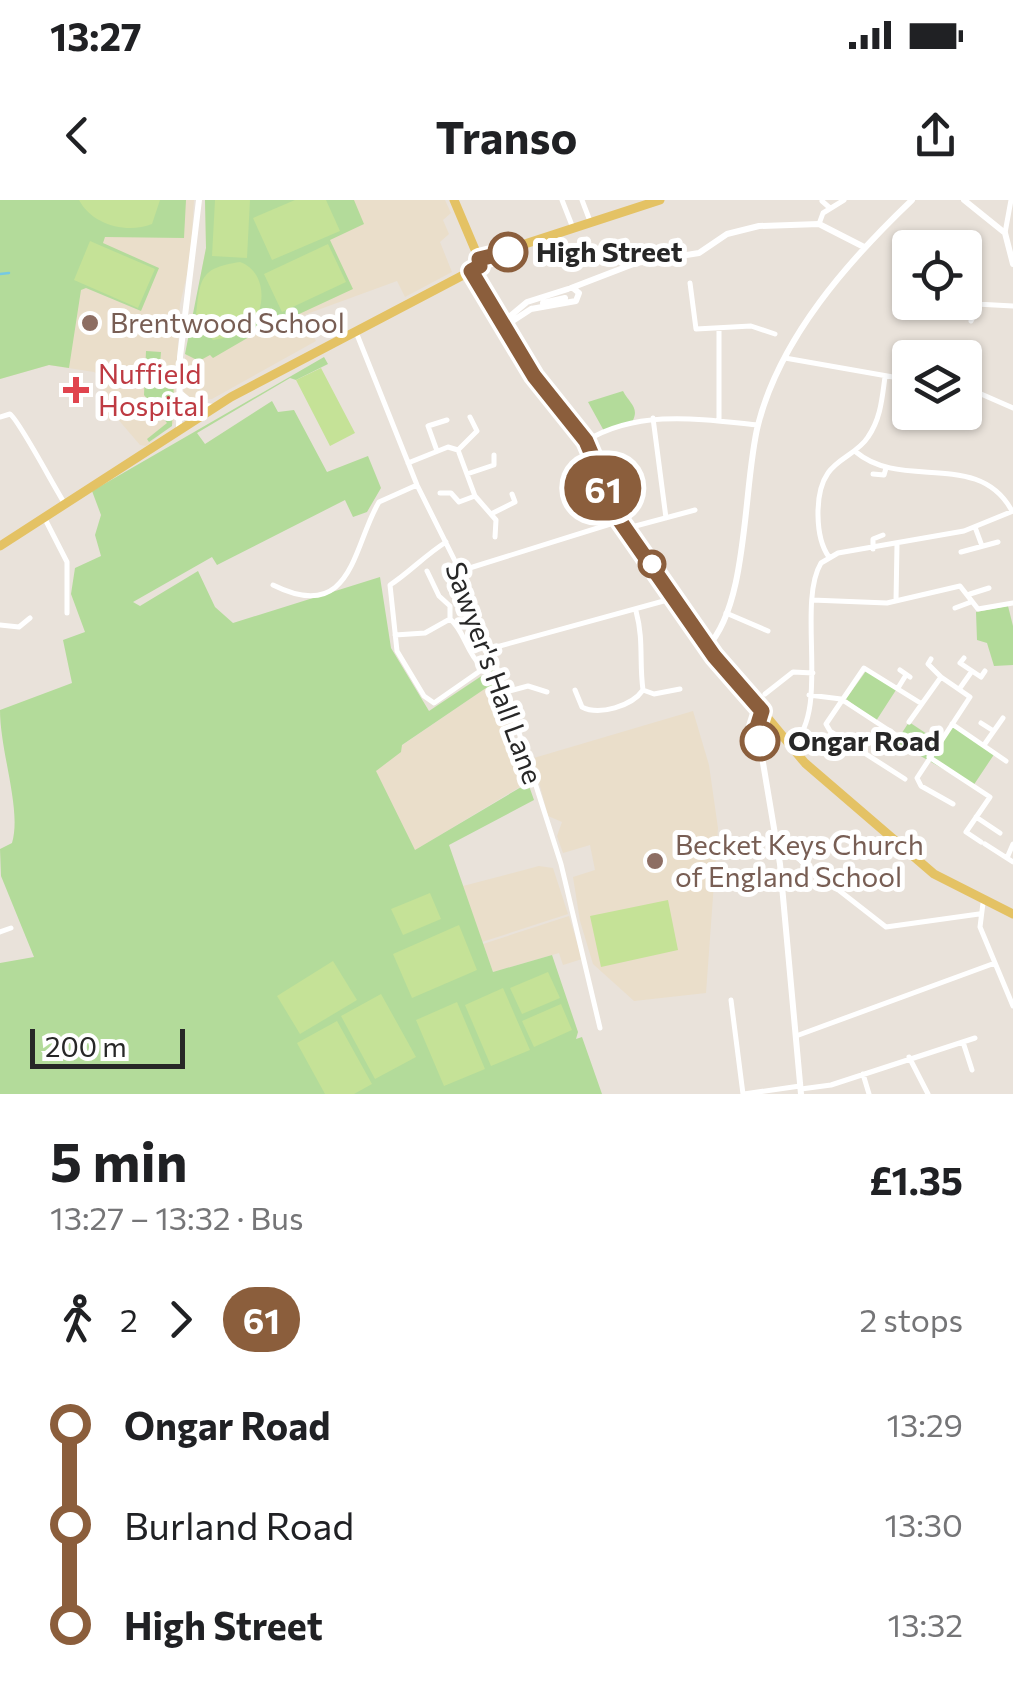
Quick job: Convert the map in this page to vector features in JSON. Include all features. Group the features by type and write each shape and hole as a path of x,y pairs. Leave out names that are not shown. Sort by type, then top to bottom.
{"main road":[{"path":"454,200 479,259"},
{"path":"0,546 213,408 355,329 470,275 479,259 660,200"},
{"path":"470,275 503,322 502,330 586,441 622,525 707,647 819,779 934,874 1013,914"}],"street":[{"path":"179,431 199,200"},
{"path":"562,200 573,228"},
{"path":"582,200 591,222"},
{"path":"819,224 830,208 844,200"},
{"path":"707,647 726,613 740,560 758,424 784,358 864,248 911,200"},
{"path":"964,200 1008,231"},
{"path":"1011,200 1008,231 1013,264"},
{"path":"822,201 830,208"},
{"path":"503,322 522,305 636,264 699,253 736,230 800,222 819,224 864,248"},
{"path":"503,322 579,295 598,278"},
{"path":"690,282 694,327 751,326 775,334"},
{"path":"569,289 579,295"},
{"path":"567,300 569,289"},
{"path":"982,304 1013,306"},
{"path":"718,328 719,421"},
{"name":"Sawyer's Hall Lane","path":"355,329 417,485 460,571 506,692 561,864 600,1028"},
{"path":"784,358 892,377"},
{"path":"829,556 822,545 821,492 831,470 856,452 879,416 885,376"},
{"path":"180,392 194,404 213,408"},
{"path":"982,394 1013,408"},
{"path":"0,416 10,414 18,420 34,456 65,504"},
{"path":"408,463 437,451 458,450 477,431 470,417"},
{"path":"586,441 615,427 653,418 758,424"},
{"path":"653,418 666,518"},
{"path":"437,451 428,426 447,420"},
{"path":"458,450 475,496 498,526 496,537"},
{"path":"792,744 803,731 812,673 816,574 829,556 976,527 1012,511 996,490 961,474 886,468 856,452"},
{"path":"466,474 494,465 494,455"},
{"path":"874,474 884,475 886,468"},
{"path":"273,584 303,594 342,581 362,552 379,502 417,485"},
{"path":"440,492 451,493 459,502 475,496"},
{"path":"491,514 515,502 512,494"},
{"path":"460,571 622,525 695,510"},
{"path":"44,517 67,562 66,613"},
{"path":"976,527 982,546"},
{"path":"873,549 873,539 883,535"},
{"path":"427,571 439,596 450,606 450,619 480,671 434,703 424,696 397,651 390,585 407,575 412,563 446,542"},
{"path":"961,552 998,542"},
{"path":"896,601 897,544"},
{"path":"812,600 896,601 945,586 960,586 982,610 1013,603"},
{"path":"970,594 989,588"},
{"path":"489,650 674,598"},
{"path":"955,608 972,602"},
{"path":"575,690 582,707 596,712 634,700 643,690 640,660 644,641 636,610"},
{"path":"726,613 768,631"},
{"path":"0,625 20,627 30,618"},
{"path":"396,636 425,633 450,619"},
{"path":"964,658 960,663 981,677 985,671"},
{"path":"931,660 928,664 940,677 970,697 929,758 918,784 954,804"},
{"path":"905,780 828,730 827,722 864,668 922,704"},
{"path":"960,689 972,671"},
{"path":"765,694 788,674 812,673"},
{"path":"898,688 905,674"},
{"path":"909,722 940,677"},
{"path":"506,692 528,686 547,692"},
{"path":"643,690 654,694 680,690"},
{"path":"808,696 841,700 899,737"},
{"path":"762,711 757,727 777,842 801,1090"},
{"path":"984,745 1003,718"},
{"path":"952,724 1006,761"},
{"path":"981,724 992,730"},
{"path":"929,758 990,796 966,832 1010,860 1013,844"},
{"path":"976,817 1000,833"},
{"path":"777,842 886,927 979,914"},
{"path":"983,902 979,914 1013,1006"},
{"path":"0,932 11,928"},
{"path":"796,1036 995,963"},
{"path":"731,1000 743,1094 801,1090 974,1038"},
{"path":"963,1042 972,1070"},
{"path":"909,1057 928,1094"},
{"path":"863,1074 869,1094"}],"shaded area":[{"name":"Brentwood School","path":"7,200 194,200 190,262 180,304 174,423 146,446 140,445 116,417 109,421 101,377 94,372 49,365 0,379"},
{"name":"Brentwood School","path":"205,200 445,200 451,213 443,220 449,234 440,242 452,272 405,297 397,281 304,315 316,341 212,399 195,400 184,393 181,379 206,248"},
{"path":"487,687 502,692 523,785 409,854 366,770"},
{"name":"Becket Keys Church of England School","path":"693,711 709,765 718,828 706,993 634,1001 593,964 580,921 573,877 595,870 590,845 563,853 557,836 562,822 548,816 535,767 527,760"},
{"path":"539,866 553,868 568,914 482,942 463,886"},
{"path":"569,916 582,959 563,965 559,953 493,972 483,944"}],"green space":[{"path":"0,200 186,200 184,238 105,237 103,243 159,268 141,311 86,288 81,290 69,368 49,365 0,379"},
{"path":"79,200 160,200 152,224 132,228 101,221"},
{"path":"205,200 354,200 364,224 330,240 353,289 297,315 294,311 213,358 210,355 199,361 185,354 206,248"},
{"path":"215,200 250,200 247,258 212,256"},
{"path":"295,200 326,200 340,231 272,260 253,218"},
{"path":"90,241 155,269 138,308 74,280"},
{"path":"328,244 346,282 282,312 264,274"},
{"path":"240,262 250,268 260,285 257,317 244,334 213,340 196,317 201,284 217,268"},
{"path":"146,351 161,352 160,365 167,366 167,377 174,381 172,426 149,442 147,439 167,423 144,395"},
{"path":"324,357 328,364 296,380 290,378 197,433 205,444 272,401 278,412 294,410 327,472 368,456 381,488 367,512 353,517 345,500 217,565 212,557 133,602 140,606 198,571 215,607 233,623 380,577 391,648 429,711 492,669 502,692 486,688 402,745 401,752 376,771 415,850 528,783 534,800 449,845 493,972 552,955 578,1032 576,1039 582,1037 602,1094 0,1094 0,963 34,957 1,876 0,849 12,843 14,814 0,710 72,683 63,640 85,632 71,594 75,568 101,556 95,535 101,515 92,491"},
{"path":"321,368 355,433 330,446 296,380"},
{"path":"623,391 635,409 632,422 604,431 588,402"},
{"path":"1008,606 1013,626 1013,665 994,666 987,643 977,640 976,612"},
{"path":"866,671 896,690 876,721 846,699"},
{"path":"909,722 939,742 952,724 995,753 973,786 896,742"},
{"path":"430,893 441,919 403,935 391,909"},
{"path":"668,900 678,950 601,967 590,916"},
{"path":"459,925 477,970 412,998 393,954"},
{"path":"333,961 357,1000 300,1034 277,996"},
{"path":"548,972 560,998 522,1014 510,988"},
{"path":"503,988 530,1050 491,1066 465,1005"},
{"path":"381,994 416,1057 375,1079 341,1016"},
{"path":"457,1002 485,1069 444,1086 416,1020"},
{"path":"561,1004 572,1030 534,1047 522,1021"},
{"path":"337,1021 372,1084 354,1094 325,1094 297,1043"}],"waterway":[{"path":"0,274 9,273"}],"bus line":[{"name":"61","path":"508,252 479,259 480,266 471,271 482,284 494,314 509,329 513,345 574,431 586,441 609,503 620,521 690,624 762,711 757,727 760,741"}],"place":[{"name":"High Street","path":"508,252"},
{"name":"Brentwood School","path":"90,323"},
{"name":"Nuffield Hospital","path":"76,390"},
{"name":"Ongar Road","path":"760,741"},
{"name":"Becket Keys Church of England School","path":"655,861"}]}
